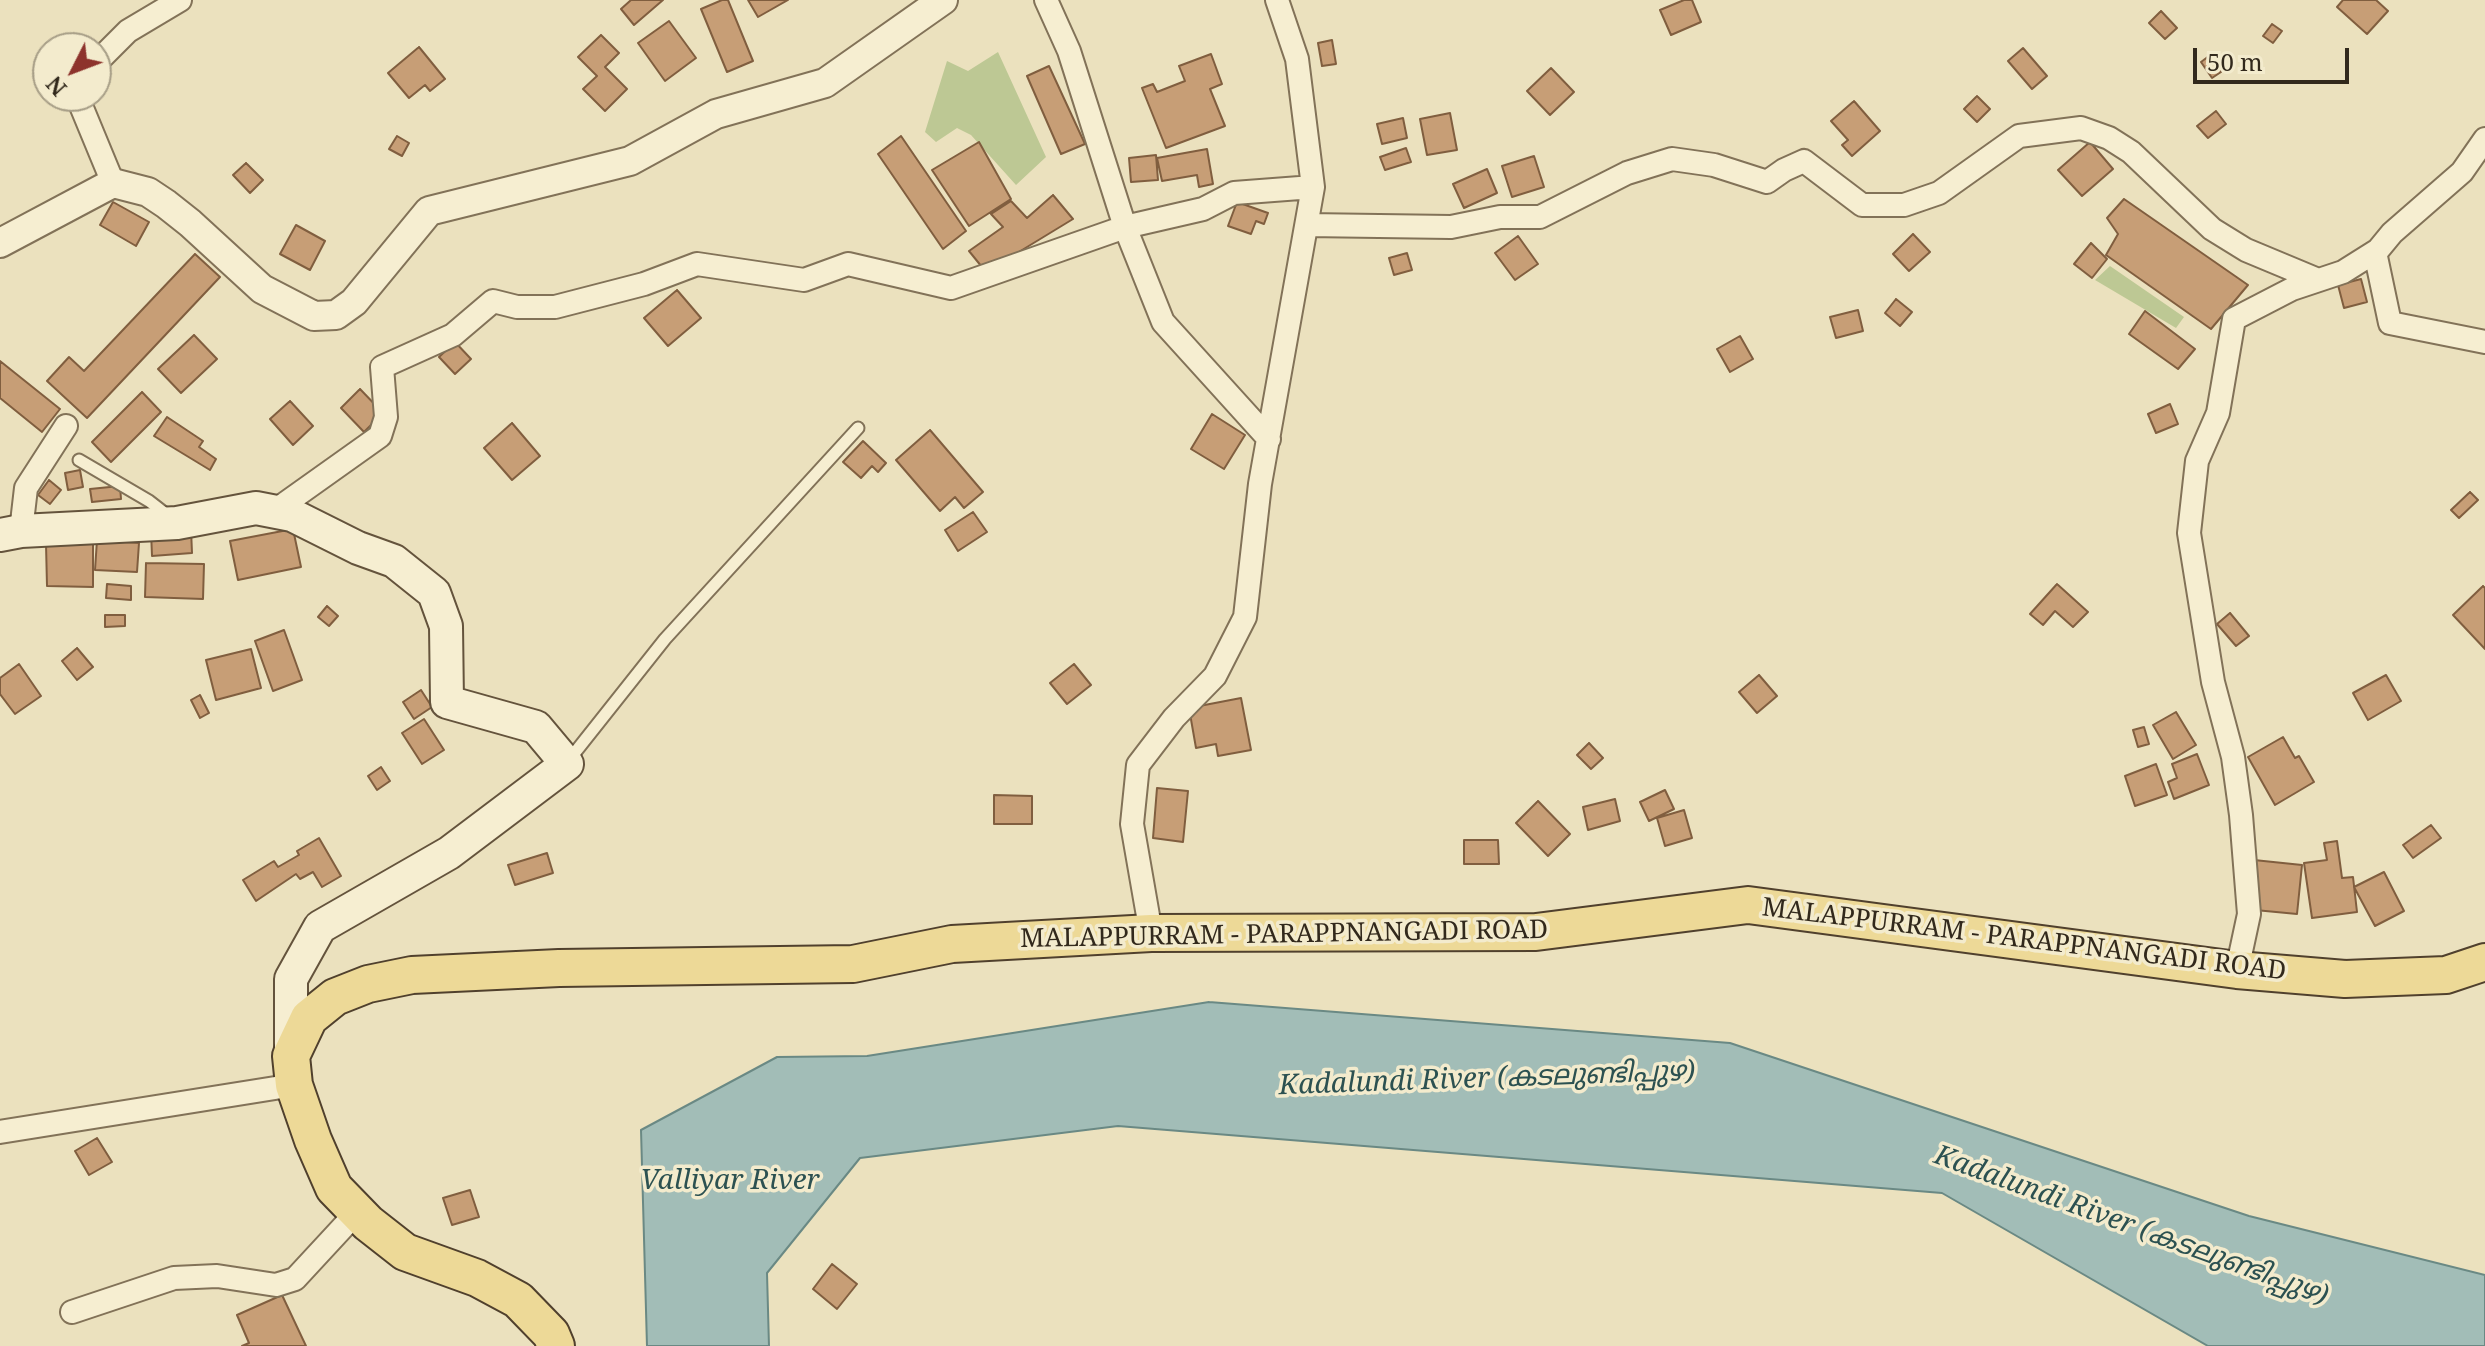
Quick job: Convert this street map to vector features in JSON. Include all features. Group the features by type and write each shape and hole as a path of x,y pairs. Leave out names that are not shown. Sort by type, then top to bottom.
{"main road":[{"path":"11,533 177,523 256,508 276,510 394,561 434,593 446,626 447,702 536,727 567,764 449,853 320,927 291,979 292,1071 313,1140 334,1188 357,1212 405,1252 477,1278 518,1300 551,1334 556,1346"},
{"name":"MALAPPURRAM - PARAPPNANGADI ROAD","path":"292,1071 309,1018 335,997 368,984 412,975 559,968 853,964 952,944 1151,933 1536,932 1748,905 2237,970 2345,979 2446,975 2485,962"}],"street":[{"path":"112,47 128,31 180,0"},
{"path":"0,243 113,183 148,192 166,204 262,289 314,316 336,315 354,302 429,211 630,161 716,114 825,83 943,0"},
{"path":"1046,0 1069,51 1125,227 1163,322 1269,439"},
{"path":"1151,933 1132,824 1138,765 1174,718 1215,676 1245,617 1260,484 1313,187 1297,59 1277,0"},
{"path":"84,112 113,183"},
{"path":"1307,225 1451,227 1500,217 1540,217 1627,173 1672,159 1714,165 1767,182 1804,161 1862,205 1904,205 1939,193 2019,136 2081,128 2109,138 2131,152 2212,229 2246,250 2318,280"},
{"path":"2237,970 2249,914 2241,815 2233,757 2213,682 2189,533 2197,461 2218,413 2234,319 2292,289 2343,272 2375,252 2392,233 2462,172 2485,139"},
{"path":"276,510 380,436 386,417 382,367 453,335 493,301 517,307 555,307 644,284 697,264 804,280 848,264 951,288 1125,227 1203,209 1234,193 1313,187"},
{"path":"2375,252 2390,323 2485,342"},
{"path":"11,533 26,488 66,426"},
{"path":"0,1132 292,1071"},
{"path":"72,1312 174,1278 217,1276 276,1285 295,1279 357,1212"}],"lane":[{"path":"567,764 665,639 858,428"},
{"path":"79,460 149,501 177,523"}],"green space":[{"path":"998,52 1046,157 1016,185 971,135 957,128 936,142 925,132 947,61 968,71"},
{"path":"2110,266 2184,317 2176,328 2095,280"}],"water":[{"name":"Valliyar River","path":"1209,1002 1730,1043 2249,1216 2485,1275 2485,1346 2208,1346 1942,1193 1118,1126 860,1158 767,1273 769,1346 647,1346 641,1130 777,1057 867,1056"}],"building":[{"path":"631,0 663,0 634,25 621,9"},
{"path":"728,0 753,61 727,72 701,9"},
{"path":"748,0 788,0 758,17"},
{"path":"1692,0 1701,22 1671,35 1660,10"},
{"path":"2343,0 2376,0 2388,11 2367,34 2337,7"},
{"path":"2161,11 2177,28 2165,39 2149,23"},
{"path":"669,21 696,58 665,81 638,43"},
{"path":"2272,24 2282,31 2273,43 2263,36"},
{"path":"601,35 619,53 605,67 627,89 605,111 583,89 597,76 578,57"},
{"path":"1332,40 1336,64 1322,66 1318,43"},
{"path":"419,47 445,79 430,91 425,85 409,98 388,73"},
{"path":"2023,48 2047,76 2032,89 2008,61"},
{"path":"1211,54 1222,84 1210,89 1225,126 1166,148 1142,88 1153,84 1157,92 1185,81 1179,66"},
{"path":"2209,56 2221,72 2212,78 2201,62"},
{"path":"1049,66 1085,144 1061,154 1027,76"},
{"path":"1551,68 1574,92 1550,115 1527,91"},
{"path":"1977,96 1990,109 1977,122 1964,109"},
{"path":"1854,101 1880,131 1852,156 1842,145 1848,140 1831,121"},
{"path":"2216,111 2226,124 2208,138 2197,126"},
{"path":"1450,113 1457,150 1427,155 1420,119"},
{"path":"1403,118 1407,138 1382,144 1377,124"},
{"path":"397,136 409,143 402,156 389,149"},
{"path":"901,136 966,231 943,249 878,154"},
{"path":"979,142 1011,199 969,226 932,170"},
{"path":"2090,142 2113,169 2082,196 2058,170"},
{"path":"1406,148 1411,162 1385,170 1380,157"},
{"path":"1207,149 1213,184 1199,187 1197,175 1162,181 1157,158"},
{"path":"1156,155 1158,180 1131,182 1129,158"},
{"path":"1534,156 1544,187 1512,197 1502,166"},
{"path":"246,163 263,180 250,193 233,175"},
{"path":"1487,169 1497,193 1464,208 1453,184"},
{"path":"1053,195 1073,219 986,272 969,251 1003,227 991,214 1011,201 1027,218"},
{"path":"2124,199 2248,285 2211,329 2106,255 2118,234 2107,218"},
{"path":"113,202 149,222 136,246 100,225"},
{"path":"1237,202 1268,213 1264,224 1256,221 1251,234 1228,226"},
{"path":"296,225 325,241 310,270 280,254"},
{"path":"1913,234 1930,252 1909,271 1893,254"},
{"path":"1518,236 1538,264 1515,280 1495,253"},
{"path":"2091,243 2107,259 2092,278 2074,264"},
{"path":"1407,253 1412,270 1394,275 1389,258"},
{"path":"195,254 220,277 87,418 47,381 69,357 84,371"},
{"path":"2361,279 2367,302 2344,308 2338,285"},
{"path":"677,290 701,318 668,346 644,318"},
{"path":"1896,299 1912,312 1900,326 1885,313"},
{"path":"1858,310 1863,331 1836,338 1830,317"},
{"path":"2145,311 2195,349 2178,369 2129,334"},
{"path":"194,335 217,359 181,393 158,369"},
{"path":"1740,336 1753,359 1730,372 1717,349"},
{"path":"455,342 471,359 455,374 439,357"},
{"path":"0,361 60,409 42,432 0,398"},
{"path":"360,389 383,413 364,432 341,408"},
{"path":"142,392 161,412 111,462 92,442"},
{"path":"290,401 313,426 293,445 270,419"},
{"path":"2170,404 2178,424 2156,433 2148,414"},
{"path":"1212,414 1245,435 1224,469 1191,449"},
{"path":"167,417 203,441 199,447 216,459 210,470 154,436"},
{"path":"512,423 540,456 512,480 484,448"},
{"path":"930,430 983,492 964,508 955,497 940,511 896,460"},
{"path":"863,441 886,463 878,472 872,466 861,478 843,462"},
{"path":"80,470 83,487 68,490 65,473"},
{"path":"49,480 61,490 50,504 38,495"},
{"path":"120,486 121,499 92,502 90,489"},
{"path":"2470,492 2478,500 2459,518 2451,510"},
{"path":"973,512 987,532 958,551 945,530"},
{"path":"191,529 192,553 152,556 151,531"},
{"path":"293,529 301,567 238,580 230,541"},
{"path":"97,540 139,543 137,572 95,570"},
{"path":"46,544 93,544 93,587 47,586"},
{"path":"146,563 204,564 203,599 145,597"},
{"path":"107,584 131,586 131,600 106,598"},
{"path":"2057,584 2088,612 2073,627 2055,611 2043,625 2030,614"},
{"path":"2483,586 2485,588 2485,649 2453,615"},
{"path":"327,606 338,616 329,626 318,617"},
{"path":"2230,613 2249,636 2236,646 2217,624"},
{"path":"105,615 125,615 125,626 105,627"},
{"path":"284,630 302,680 273,691 255,641"},
{"path":"77,648 93,667 77,680 62,661"},
{"path":"251,649 261,688 216,700 206,660"},
{"path":"19,664 41,696 15,714 0,694 0,678"},
{"path":"1074,664 1091,685 1067,704 1050,683"},
{"path":"1759,675 1777,696 1757,713 1739,692"},
{"path":"2386,675 2401,701 2368,720 2353,693"},
{"path":"421,690 432,707 414,719 403,702"},
{"path":"200,695 209,713 200,718 191,700"},
{"path":"1241,698 1251,750 1218,756 1216,744 1196,748 1189,708"},
{"path":"2176,712 2196,745 2173,759 2153,725"},
{"path":"424,719 444,750 422,764 402,733"},
{"path":"2144,727 2149,744 2138,747 2133,730"},
{"path":"2283,737 2314,782 2275,805 2248,757"},
{"path":"1589,743 1603,758 1591,769 1577,755"},
{"path":"2197,754 2209,785 2174,799 2168,782 2177,778 2172,764"},
{"path":"2156,764 2167,795 2135,806 2125,776"},
{"path":"381,767 390,781 377,790 368,776"},
{"path":"1157,788 1188,791 1183,842 1153,838"},
{"path":"1665,790 1674,809 1649,821 1640,802"},
{"path":"994,795 1032,796 1032,824 994,824"},
{"path":"1615,799 1620,821 1588,830 1583,807"},
{"path":"1538,801 1570,834 1548,856 1516,823"},
{"path":"1684,810 1692,838 1665,846 1657,818"},
{"path":"2431,825 2441,838 2413,858 2403,845"},
{"path":"319,838 341,876 322,887 313,872 300,879 296,874 256,901 243,880 274,861 278,867"},
{"path":"1464,840 1498,840 1499,864 1464,864"},
{"path":"2337,841 2342,878 2353,877 2357,912 2312,918 2304,863 2327,860 2324,843"},
{"path":"547,853 553,873 515,885 508,865"},
{"path":"2254,860 2302,865 2297,914 2255,910 2257,879 2252,879"},
{"path":"2384,872 2404,911 2375,926 2354,887"},
{"path":"97,1138 112,1162 89,1175 75,1151"},
{"path":"470,1190 479,1217 452,1225 443,1198"},
{"path":"832,1264 857,1284 837,1309 813,1289"},
{"path":"282,1295 306,1346 242,1346 249,1343 237,1315"}],"water label":[{"name":"Kadalundi River (കടലുണ്ടിപ്പുഴ)","path":"1487,1079"},
{"name":"Kadalundi River (കടലുണ്ടിപ്പുഴ)","path":"2131,1226"}]}
